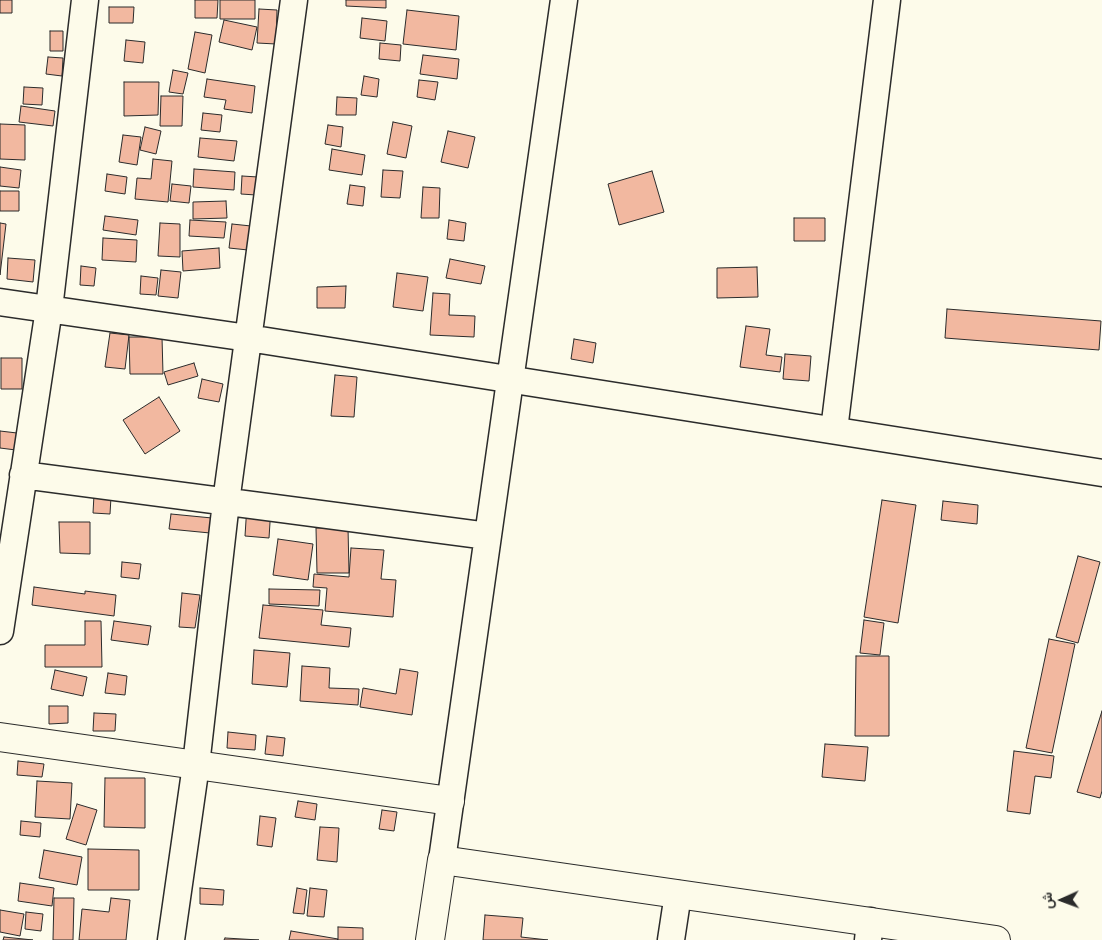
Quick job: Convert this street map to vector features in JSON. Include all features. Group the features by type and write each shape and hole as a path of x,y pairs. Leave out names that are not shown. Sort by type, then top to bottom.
{"street":[{"path":"0,631 49,309 85,0"},
{"path":"171,940 196,765 226,502 294,0"},
{"path":"430,940 564,0"},
{"path":"834,430 887,0"},
{"path":"0,302 248,338 1102,473"},
{"path":"23,475 488,536"},
{"path":"0,737 450,801"},
{"path":"442,860 678,894 869,930 996,940"},
{"path":"671,940 678,894"}],"building":[{"path":"0,0 12,0 12,13 0,13"},
{"path":"195,0 218,0 217,18 195,18"},
{"path":"220,0 255,0 255,19 220,19"},
{"path":"346,0 386,0 386,8 346,6"},
{"path":"109,7 134,7 133,23 109,23"},
{"path":"259,9 277,10 276,44 257,43"},
{"path":"407,10 459,16 456,50 403,44"},
{"path":"362,18 387,21 385,41 360,38"},
{"path":"224,20 257,27 252,50 219,42"},
{"path":"50,31 63,31 63,51 50,51"},
{"path":"195,32 212,35 205,73 188,69"},
{"path":"126,40 145,42 143,63 124,61"},
{"path":"380,43 401,45 400,61 379,59"},
{"path":"423,55 459,59 457,79 420,74"},
{"path":"48,57 63,58 62,76 46,74"},
{"path":"173,70 188,73 183,94 169,92"},
{"path":"364,76 379,79 377,97 361,95"},
{"path":"207,79 255,86 252,113 224,109 226,100 204,97"},
{"path":"419,80 438,82 435,100 417,97"},
{"path":"124,82 159,82 158,115 124,116"},
{"path":"24,87 43,88 42,105 23,104"},
{"path":"161,96 183,96 182,126 160,126"},
{"path":"337,97 357,98 356,115 336,115"},
{"path":"21,106 55,111 53,126 19,122"},
{"path":"203,113 222,115 220,132 201,130"},
{"path":"393,122 412,126 406,158 387,154"},
{"path":"0,124 25,125 25,160 0,159"},
{"path":"328,125 343,127 341,147 325,144"},
{"path":"145,127 161,131 156,154 140,150"},
{"path":"448,131 475,137 468,168 441,162"},
{"path":"123,135 141,137 137,165 119,162"},
{"path":"200,138 237,141 234,161 198,157"},
{"path":"332,149 365,155 362,175 329,170"},
{"path":"153,159 172,161 168,202 135,199 137,178 151,179"},
{"path":"0,167 21,170 19,188 0,186"},
{"path":"194,169 235,172 234,190 193,187"},
{"path":"383,170 403,171 400,198 381,197"},
{"path":"652,171 664,212 619,225 608,184"},
{"path":"107,174 127,177 125,194 105,191"},
{"path":"242,176 258,177 256,195 241,194"},
{"path":"172,184 191,186 189,203 170,201"},
{"path":"350,185 365,187 363,206 347,204"},
{"path":"423,187 440,188 439,218 421,218"},
{"path":"0,191 19,191 19,211 0,211"},
{"path":"226,201 227,218 193,219 193,202"},
{"path":"105,216 138,220 136,235 103,230"},
{"path":"794,218 825,218 825,241 794,241"},
{"path":"190,220 226,222 224,238 189,236"},
{"path":"449,220 466,223 464,241 447,239"},
{"path":"0,223 6,224 0,275"},
{"path":"160,223 180,224 180,257 158,256"},
{"path":"232,224 251,226 248,250 229,248"},
{"path":"103,238 137,240 136,262 102,260"},
{"path":"219,248 220,268 183,271 182,251"},
{"path":"8,258 35,260 33,282 7,279"},
{"path":"450,259 485,266 481,284 446,278"},
{"path":"81,266 96,268 94,286 80,285"},
{"path":"757,267 758,297 717,298 717,268"},
{"path":"161,270 181,272 178,298 158,296"},
{"path":"397,273 428,277 423,311 393,307"},
{"path":"141,276 158,278 156,295 140,294"},
{"path":"346,286 345,308 317,308 317,287"},
{"path":"433,293 450,294 449,315 475,316 474,337 430,335"},
{"path":"947,309 1101,321 1099,350 945,338"},
{"path":"746,326 770,329 766,355 782,357 780,372 740,367"},
{"path":"110,333 129,335 125,369 105,367"},
{"path":"129,337 162,337 163,374 130,374"},
{"path":"574,339 596,343 593,363 571,359"},
{"path":"785,354 811,356 809,381 783,379"},
{"path":"1,358 22,358 22,389 1,389"},
{"path":"194,363 198,376 168,385 164,372"},
{"path":"335,375 357,377 354,417 331,416"},
{"path":"202,379 223,384 219,402 198,398"},
{"path":"159,397 180,431 145,454 123,420"},
{"path":"0,431 17,433 16,450 0,448"},
{"path":"94,495 111,497 110,514 93,513"},
{"path":"882,500 916,505 898,623 864,617"},
{"path":"943,501 978,505 977,524 941,520"},
{"path":"247,505 271,507 269,538 245,536"},
{"path":"171,514 212,518 210,533 169,529"},
{"path":"59,522 90,522 90,554 60,553"},
{"path":"348,527 349,573 317,573 316,528"},
{"path":"278,539 313,544 308,580 273,575"},
{"path":"351,548 384,550 381,579 396,580 393,617 325,611 327,588 313,587 314,574 349,577"},
{"path":"1078,556 1100,562 1078,643 1056,637"},
{"path":"122,562 141,564 139,579 121,577"},
{"path":"34,587 85,594 85,591 116,595 114,616 32,605"},
{"path":"269,589 320,590 319,606 269,604"},
{"path":"182,593 200,595 195,628 179,627"},
{"path":"263,605 323,610 321,625 351,628 349,647 259,638"},
{"path":"864,620 884,623 880,655 860,653"},
{"path":"85,621 101,621 102,667 45,667 45,645 85,645"},
{"path":"114,621 151,626 148,645 111,640"},
{"path":"1049,639 1075,644 1052,753 1026,748"},
{"path":"254,650 290,653 287,687 252,684"},
{"path":"856,656 889,656 889,736 855,736"},
{"path":"302,666 330,668 329,688 359,689 358,705 300,701"},
{"path":"400,669 418,672 412,715 360,707 363,688 396,694"},
{"path":"55,670 87,677 83,696 51,689"},
{"path":"108,673 127,676 125,695 105,693"},
{"path":"49,706 68,706 68,723 49,724"},
{"path":"1102,711 1102,791 1100,798 1077,792"},
{"path":"94,713 116,714 115,731 93,731"},
{"path":"228,732 256,735 255,750 227,748"},
{"path":"267,736 285,738 283,756 265,754"},
{"path":"825,744 868,747 865,781 822,777"},
{"path":"1014,751 1054,756 1051,778 1035,776 1030,814 1007,811"},
{"path":"18,761 44,764 42,777 17,775"},
{"path":"105,778 145,778 145,828 104,827"},
{"path":"37,781 72,783 70,819 35,817"},
{"path":"298,801 317,804 315,820 295,817"},
{"path":"77,804 97,810 86,845 66,839"},
{"path":"382,810 397,812 394,831 379,829"},
{"path":"260,816 276,818 272,847 257,845"},
{"path":"21,821 41,823 40,837 20,835"},
{"path":"320,827 339,828 337,862 317,860"},
{"path":"88,849 139,850 139,890 88,890"},
{"path":"44,850 82,857 77,885 39,878"},
{"path":"20,883 54,888 52,906 18,901"},
{"path":"200,888 224,890 223,905 200,904"},
{"path":"297,888 307,890 304,914 293,913"},
{"path":"310,888 327,890 324,917 307,916"},
{"path":"54,898 74,898 73,940 53,940"},
{"path":"111,898 130,900 126,940 79,940 82,909 109,912"},
{"path":"0,910 24,914 20,936 0,932"},
{"path":"26,912 43,914 41,931 25,929"},
{"path":"485,915 523,918 521,937 548,940 483,940"},
{"path":"338,927 363,928 363,940 338,940"},
{"path":"291,931 338,939 289,940"},
{"path":"4,937 33,940 3,940"},
{"path":"225,938 259,940 224,940"}]}
